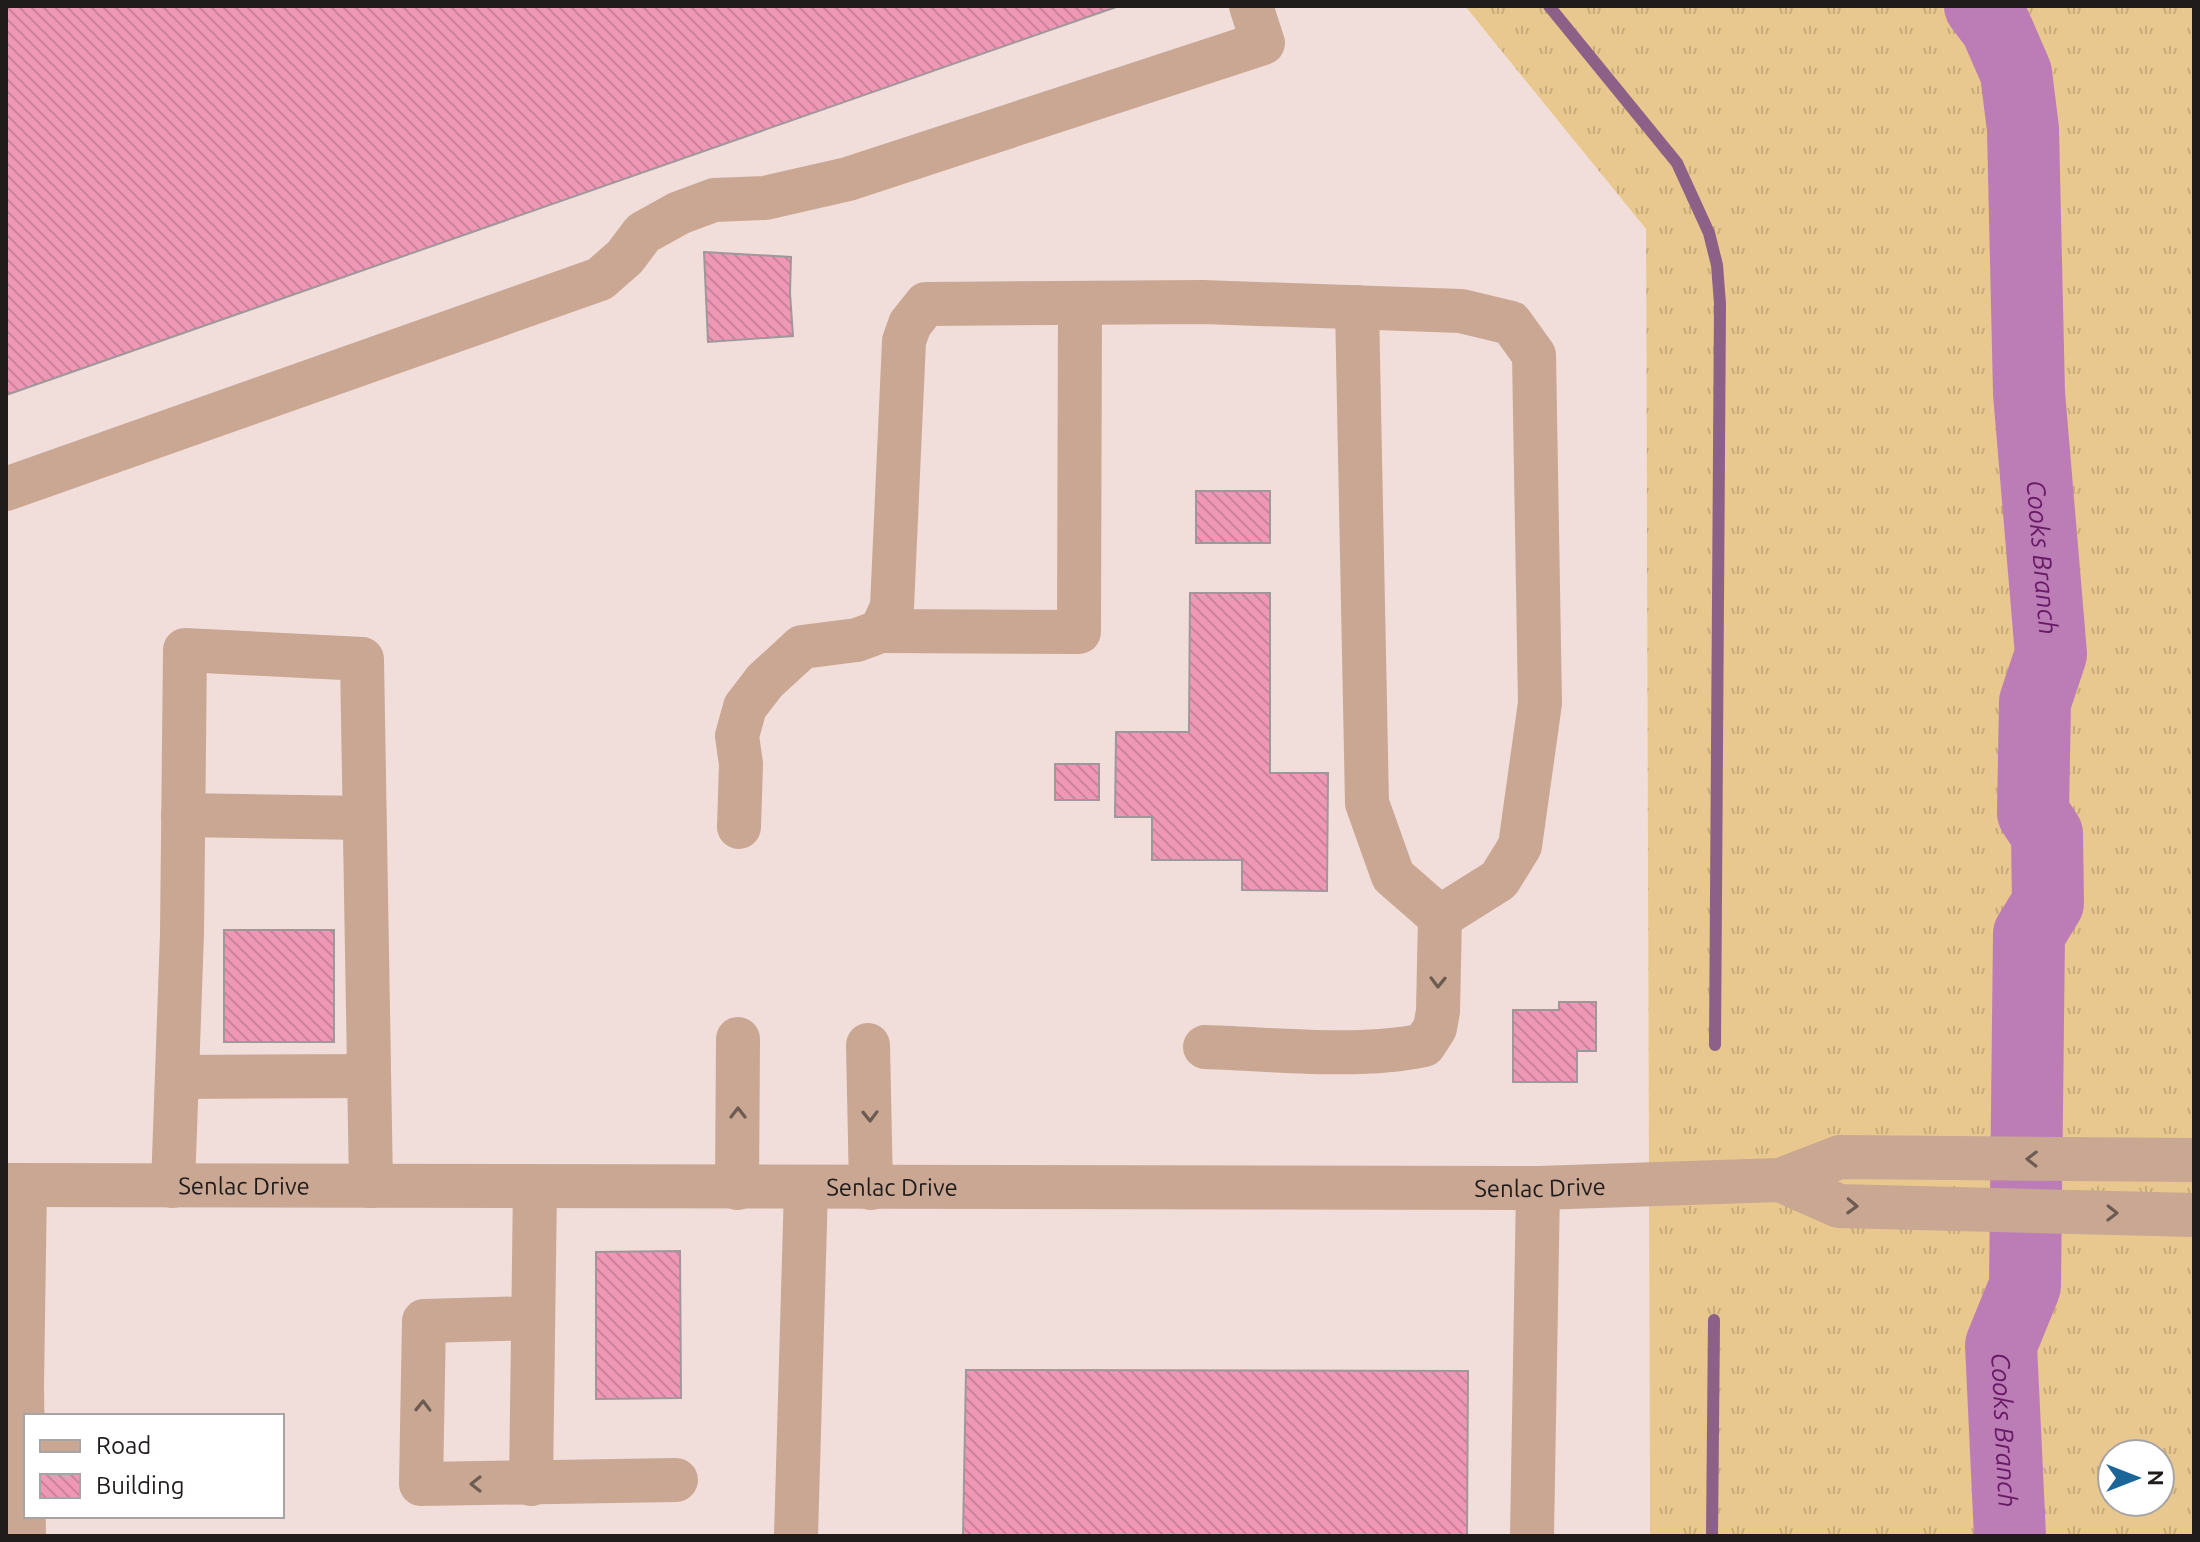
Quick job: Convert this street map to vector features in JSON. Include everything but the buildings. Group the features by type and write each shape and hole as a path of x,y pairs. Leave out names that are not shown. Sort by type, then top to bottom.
{"street":[{"path":"6,489 600,279 625,257 643,233 702,204 714,200 765,198 848,179 1263,43 1251,6"},
{"path":"881,631 892,607 904,341 910,324 926,304 1203,302 1357,307 1461,311 1511,323 1534,355 1540,703 1520,846 1499,880 1440,917"},
{"path":"739,827 741,764 737,736 745,707 765,681 802,647 857,640 881,631 1079,632 1080,303"},
{"path":"1357,307 1367,803 1393,876 1440,917"},
{"path":"173,1186 185,650 362,659 371,1186"},
{"path":"183,815 364,818"},
{"path":"1205,1047 1326,1051 1406,1049 1424,1045 1435,1028 1438,1011 1440,917"},
{"path":"737,1188 738,1039"},
{"path":"868,1045 871,1188"},
{"path":"177,1077 369,1076"},
{"name":"Senlac Drive","path":"15,1185 1538,1188 1780,1180 1840,1157 2194,1160"},
{"name":"Senlac Drive","path":"1780,1180 1839,1206 2194,1215"},
{"path":"15,1185 24,1536"},
{"path":"531,1484 535,1187"},
{"path":"796,1536 806,1188"},
{"path":"1532,1536 1538,1188"},
{"path":"533,1318 424,1321 421,1484 676,1480"}],"shaded area":[{"path":"6,6 1465,6 1646,229 1650,1536 6,1536"}],"green space":[{"path":"1465,6 2194,6 2194,1536 1650,1536 1646,229"}],"waterway":[{"path":"1549,6 1677,163 1709,233 1717,265 1720,304 1715,1045"},
{"name":"Cooks Branch","path":"1980,6 1996,27 2016,73 2023,129 2029,393 2051,654 2035,702 2033,813 2047,834 2048,903 2029,934 2025,1286 2001,1345 2010,1536"},
{"path":"1712,1536 1714,1320"}]}
